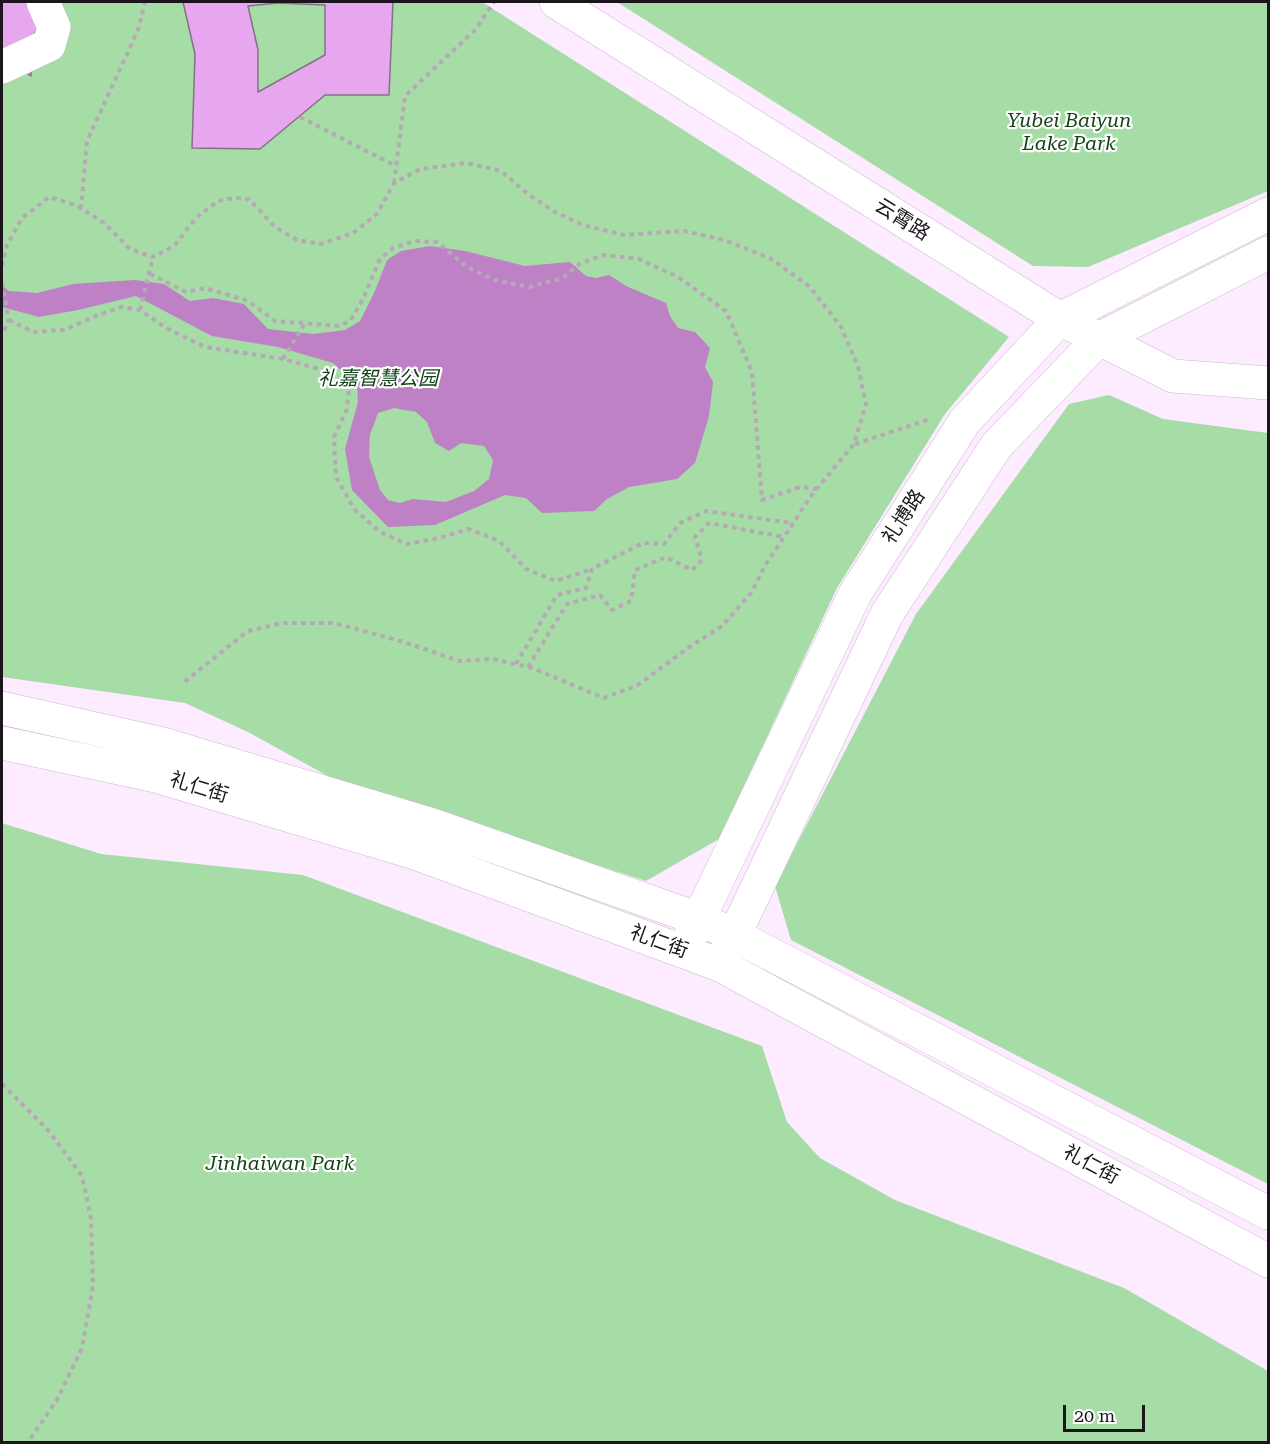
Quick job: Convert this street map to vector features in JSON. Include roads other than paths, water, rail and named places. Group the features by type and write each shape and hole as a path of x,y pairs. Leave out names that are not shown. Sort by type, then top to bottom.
{"main road":[{"path":"2,67 49,45 54,27 43,2"},
{"name":"云霄路","path":"556,2 1060,319 1173,376 1269,383"},
{"name":"礼博路","path":"683,951 855,594 965,421 1060,319 1269,214"},
{"name":"礼博路","path":"720,965 887,614 997,445 1099,339 1269,253"},
{"name":"礼仁街","path":"2,708 163,744 422,821 699,919 734,935 1269,1213"},
{"name":"礼仁街","path":"2,743 152,775 415,853 720,965 1269,1261"}],"park label":[{"name":"Yubei Baiyun Lake Park","path":"1069,132"},
{"name":"礼嘉智慧公园","path":"378,379"},
{"name":"Jinhaiwan Park","path":"280,1164"}]}
